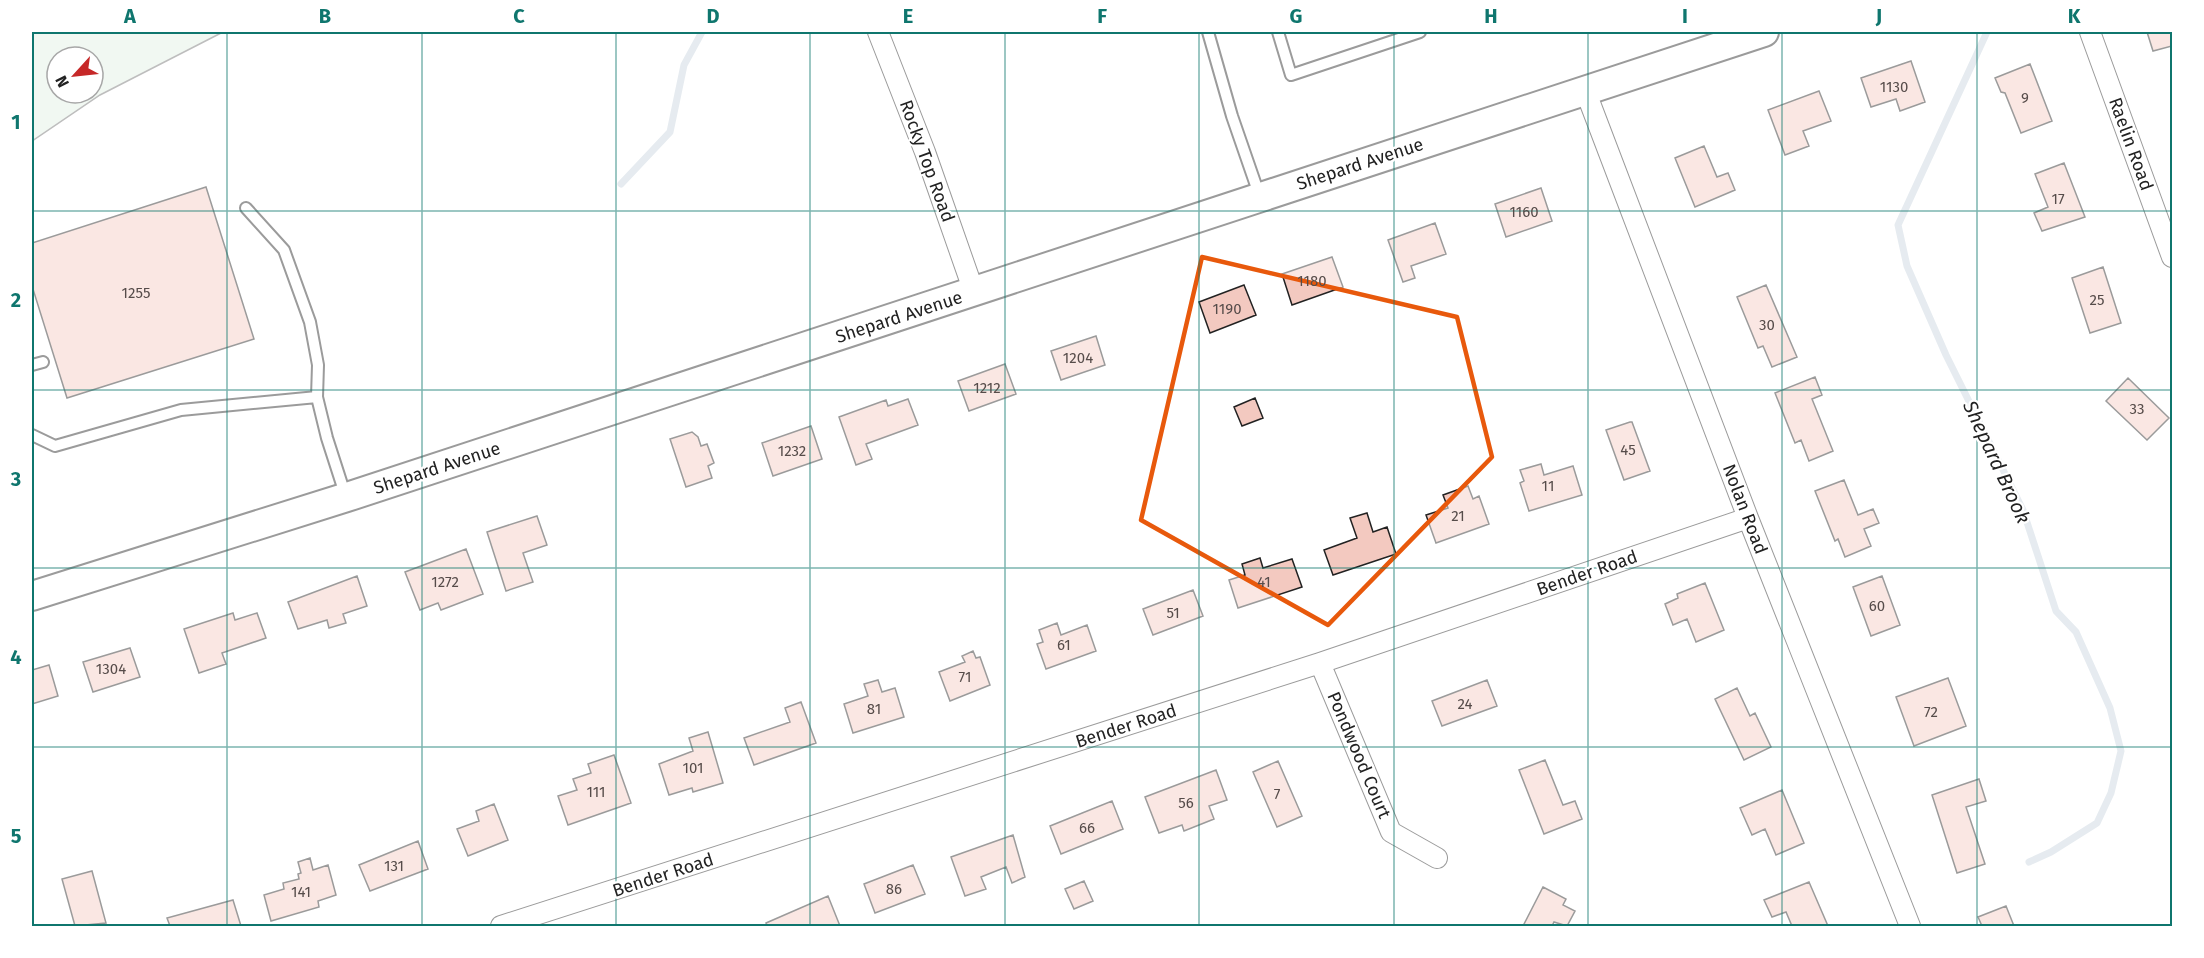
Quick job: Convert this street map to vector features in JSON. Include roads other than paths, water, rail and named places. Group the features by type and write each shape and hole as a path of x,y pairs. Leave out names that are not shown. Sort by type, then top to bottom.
{"main road":[{"name":"Shepard Avenue","path":"32,596 346,497 1764,32"}],"street":[{"name":"Rocky Top Road","path":"878,32 925,152 974,292"},
{"name":"Raelin Road","path":"2090,32 2172,257"},
{"name":"Nolan Road","path":"1585,90 1748,518 1910,927"},
{"name":"Bender Road","path":"501,927 1320,663 1748,518"},
{"name":"Pondwood Court","path":"1320,663 1391,832 1437,858"}],"lane":[{"path":"1208,32 1232,116 1260,197"},
{"path":"1278,32 1291,75 1420,32"},
{"path":"246,208 284,250 310,322 318,365 317,397 327,438 346,497"},
{"path":"32,365 43,362"},
{"path":"32,435 55,446 181,410 317,397"}],"waterway":[{"path":"621,184 670,132 684,65 702,32"},
{"name":"Shepard Brook","path":"1987,32 1898,225 1907,266 1946,355 2023,510 2056,611 2076,632 2110,708 2121,751 2111,793 2097,823 2051,852 2029,862"}]}
